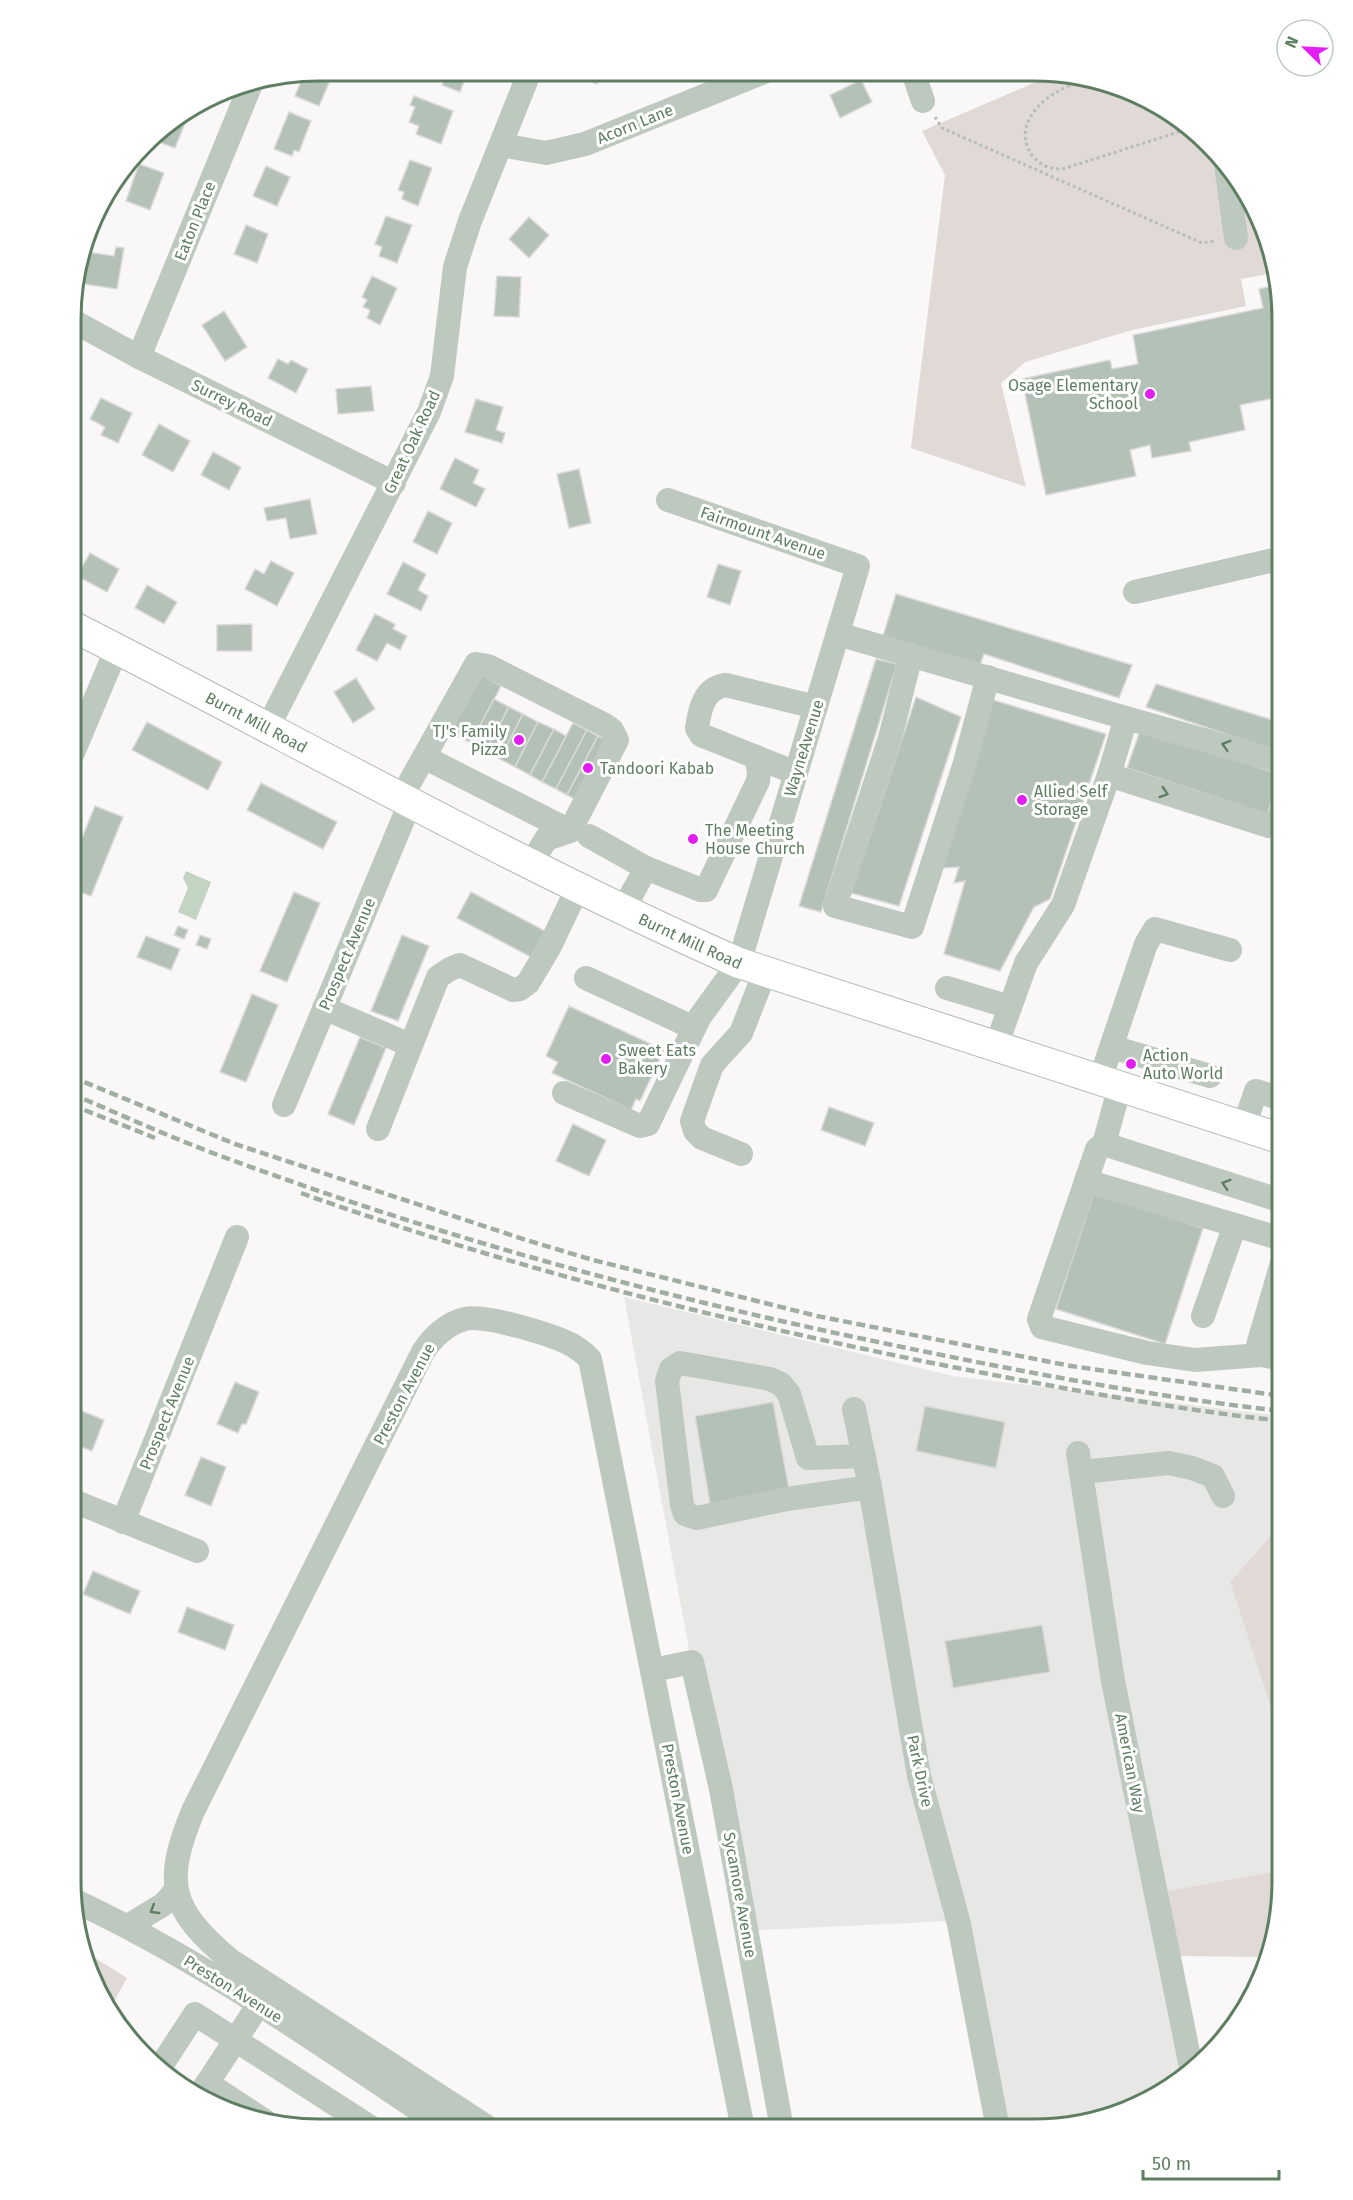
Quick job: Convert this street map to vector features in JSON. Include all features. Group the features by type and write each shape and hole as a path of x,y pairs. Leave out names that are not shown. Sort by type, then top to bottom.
{"main road":[{"name":"Burnt Mill Road","path":"81,630 531,864 623,910 752,968 1272,1136"}],"street":[{"name":"Great Oak Road","path":"268,727 429,412 442,376 455,267 470,221 526,81"},
{"name":"Acorn Lane","path":"501,145 546,153 585,144 742,81"},
{"path":"916,81 923,101"},
{"name":"Eaton Place","path":"139,357 248,92"},
{"path":"1230,184 1236,238"},
{"name":"Surrey Road","path":"81,325 139,357 394,483"},
{"name":"Fairmount Avenue","path":"668,500 858,566"},
{"path":"1136,592 1272,560"},
{"name":"WayneAvenue","path":"752,968 796,773 858,566"},
{"path":"838,634 1272,759"},
{"path":"81,734 117,648"},
{"path":"911,655 890,738 835,906 912,927 964,766 988,677"},
{"name":"Prospect Avenue","path":"284,1105 424,756 476,664 499,671 612,730 617,740 579,834"},
{"path":"796,773 701,735 697,728 698,717 708,693 716,686 726,685 816,707"},
{"path":"996,1046 1026,963 1063,905 1126,718"},
{"path":"424,756 646,868 701,890 706,890 758,781 756,757"},
{"path":"1108,774 1269,826 1272,825"},
{"path":"531,864 546,839 579,834"},
{"path":"623,910 646,868"},
{"path":"378,1129 438,977 460,966 513,990 520,989 528,983 550,946 578,887"},
{"path":"1230,950 1155,929 1146,944 1112,1047 1104,1144 1097,1149 1039,1319 1042,1327 1147,1353 1195,1360 1272,1357"},
{"path":"564,1093 640,1126 644,1125 651,1120 699,1018 752,968"},
{"path":"741,1154 702,1138 695,1131 692,1122 712,1065 741,1034 752,968"},
{"path":"586,978 694,1028"},
{"path":"947,988 1010,1007"},
{"path":"324,1008 411,1045"},
{"path":"1112,1047 1210,1076"},
{"path":"1244,1126 1256,1091 1272,1096"},
{"path":"1104,1144 1272,1198"},
{"path":"1086,1181 1272,1236"},
{"path":"1203,1316 1235,1225"},
{"name":"Prospect Avenue","path":"123,1522 237,1237"},
{"path":"1272,1298 1258,1346 1272,1357"},
{"name":"Preston Avenue","path":"475,2119 230,1960 202,1936 181,1906 176,1890 179,1844 193,1811 423,1352 434,1338 465,1318 484,1319 542,1334 568,1343 583,1351 590,1359 741,2119"},
{"path":"864,1456 808,1458 789,1394 781,1384 770,1379 680,1363 671,1368 667,1381 685,1514 698,1518 787,1499 870,1486"},
{"name":"Park Drive","path":"854,1409 870,1486 920,1776 959,1924 996,2119"},
{"name":"American Way","path":"1190,2061 1113,1681 1080,1463 1168,1463 1192,1468 1213,1476 1223,1496"},
{"path":"81,1504 198,1551"},
{"name":"Sycamore Avenue","path":"653,1670 692,1662 721,1789 780,2119"},
{"path":"128,1926 164,1904 176,1890"},
{"name":"Preston Avenue","path":"83,1905 153,1940 259,2004 432,2119"},
{"path":"153,1940 193,1924"},
{"path":"204,2089 259,2004"},
{"path":"164,2062 195,2014 354,2119"},
{"path":"366,2119 383,2086"}],"path":[{"path":"1073,85 1048,97 1030,117 1025,129 1026,141 1033,158 1042,166 1057,170 1066,168 1181,131"},
{"path":"923,101 942,128 1202,243 1236,238"}],"shaded area":[{"path":"1038,81 1065,83 1095,89 1125,99 1179,130 1223,174 1254,228 1267,274 1241,279 1246,306 1132,330 1025,362 1001,383 1026,487 911,448 945,175 922,131"},
{"path":"186,871 211,882 196,920 178,912 188,888 183,878"},
{"path":"624,1297 953,1376 1272,1415 1272,1534 1230,1582 1272,1710 1272,1872 1168,1891 1199,2052 1191,2060 1153,2087 1125,2101 1095,2111 1065,2117 990,2119 951,1921 741,1931"},
{"path":"1272,1534 1272,1710 1230,1582"},
{"path":"1272,1872 1270,1912 1259,1957 1178,1956 1168,1891"},
{"path":"94,1957 127,1978 114,2001"}],"building":[{"path":"330,81 319,106 295,96 301,82"},
{"path":"444,81 464,81 460,92 442,85"},
{"path":"862,81 872,102 840,118 830,95"},
{"path":"414,96 453,111 441,144 416,134 419,126 409,122 415,107 410,105"},
{"path":"289,112 311,121 299,152 294,150 292,156 274,149"},
{"path":"185,122 175,148 160,142"},
{"path":"410,160 432,168 418,206 402,199 404,192 398,190"},
{"path":"139,164 164,173 150,210 126,201"},
{"path":"266,166 290,177 277,206 253,196"},
{"path":"386,216 412,225 397,263 379,256 382,247 375,244"},
{"path":"529,217 549,235 529,258 509,239"},
{"path":"246,225 268,234 257,263 234,254"},
{"path":"116,247 124,248 117,289 84,284 91,252 114,256"},
{"path":"372,276 397,288 380,325 367,318 370,310 363,307 367,300 362,297"},
{"path":"497,276 521,277 519,317 494,316"},
{"name":"Osage Elementary School","path":"1270,288 1272,399 1240,405 1245,430 1189,442 1191,451 1152,458 1150,445 1130,450 1136,476 1046,495 1022,379 1110,360 1112,369 1138,364 1133,335 1263,308 1259,289"},
{"path":"224,311 247,347 225,361 202,325"},
{"path":"278,359 288,364 291,360 308,369 296,393 268,378"},
{"path":"371,386 374,411 338,414 336,389"},
{"path":"101,398 132,413 118,443 101,435 105,427 90,419"},
{"path":"476,399 503,407 496,430 505,433 502,443 465,432"},
{"path":"159,424 190,441 173,472 142,455"},
{"path":"213,452 241,467 229,490 201,475"},
{"path":"455,458 479,470 473,483 485,489 476,507 440,489"},
{"path":"579,469 591,523 569,528 557,474"},
{"path":"310,499 317,534 290,539 286,518 267,521 264,508"},
{"path":"428,511 452,523 437,554 413,542"},
{"path":"90,553 119,569 107,592 81,578 81,569"},
{"path":"271,561 294,573 277,606 245,589 255,569 264,574"},
{"path":"403,562 426,574 418,590 428,596 421,611 387,594"},
{"path":"718,564 741,571 730,605 707,597"},
{"path":"147,585 177,602 164,624 135,608"},
{"path":"896,594 1132,665 1119,698 984,654 980,665 883,636"},
{"path":"375,614 395,624 393,629 407,636 400,650 387,643 377,661 356,650"},
{"path":"252,624 252,651 217,651 217,625"},
{"path":"876,659 897,664 821,912 799,906"},
{"path":"480,674 501,686 471,743 449,732"},
{"path":"356,678 375,709 353,723 334,692"},
{"path":"1156,684 1272,720 1272,750 1146,707"},
{"path":"916,697 961,717 899,906 851,893"},
{"path":"494,699 509,707 486,751 471,743"},
{"name":"Allied Self Storage","path":"993,700 1106,734 1050,899 1034,907 1000,971 944,954 965,881 954,883 959,867 940,868"},
{"path":"509,707 523,714 500,759 486,751"},
{"name":"TJ's Family Pizza","path":"523,714 538,722 515,767 500,759"},
{"path":"147,722 222,762 208,790 132,750"},
{"path":"538,722 554,729 530,775 515,767"},
{"path":"573,723 587,730 556,789 542,782"},
{"path":"1141,728 1272,772 1272,798 1268,814 1127,768"},
{"path":"554,729 566,736 542,782 530,775"},
{"path":"587,730 598,736 567,795 556,789"},
{"name":"Tandoori Kabab","path":"598,736 609,741 578,801 567,795"},
{"path":"261,783 337,822 323,849 247,810"},
{"path":"95,806 123,817 91,896 81,892 81,841"},
{"path":"294,892 320,903 287,982 260,971"},
{"path":"471,892 545,931 531,957 457,918"},
{"path":"178,926 188,930 184,939 174,935"},
{"path":"200,935 211,939 207,949 196,945"},
{"path":"402,935 429,946 398,1021 371,1011"},
{"path":"146,936 180,949 171,970 137,957"},
{"path":"252,994 278,1005 246,1082 220,1072"},
{"name":"Sweet Eats Bakery","path":"569,1006 664,1050 640,1101 636,1099 631,1110 552,1073 558,1062 546,1056"},
{"path":"360,1037 386,1048 354,1125 328,1114"},
{"path":"829,1107 874,1123 865,1146 821,1130"},
{"path":"573,1124 606,1140 589,1176 556,1161"},
{"path":"1094,1193 1203,1228 1165,1344 1056,1309"},
{"path":"235,1382 259,1392 246,1424 242,1424 238,1433 217,1424"},
{"path":"773,1402 789,1489 710,1504 695,1416"},
{"path":"925,1406 1005,1422 996,1468 916,1451"},
{"path":"81,1411 104,1420 92,1451 81,1447"},
{"path":"201,1457 226,1467 211,1506 185,1495"},
{"path":"93,1571 140,1591 130,1614 83,1594"},
{"path":"187,1607 234,1625 225,1650 178,1632"},
{"path":"1042,1625 1050,1672 953,1688 945,1641"}],"railway":[{"path":"81,1081 235,1144 593,1260 817,1316 1071,1366 1272,1395"},
{"path":"81,1098 189,1144 314,1189 487,1245 662,1292 839,1334 1016,1370 1148,1393 1272,1410"},
{"path":"81,1109 155,1138"},
{"path":"301,1193 533,1267 768,1328 927,1362 1060,1387 1193,1410 1272,1420"}],"place":[{"name":"Osage Elementary School","path":"1150,394"},
{"name":"TJ's Family Pizza","path":"519,740"},
{"name":"Tandoori Kabab","path":"588,768"},
{"name":"Allied Self Storage","path":"1022,800"},
{"name":"The Meeting House Church","path":"693,839"},
{"name":"Sweet Eats Bakery","path":"606,1059"},
{"name":"Action Auto World","path":"1131,1064"}]}
